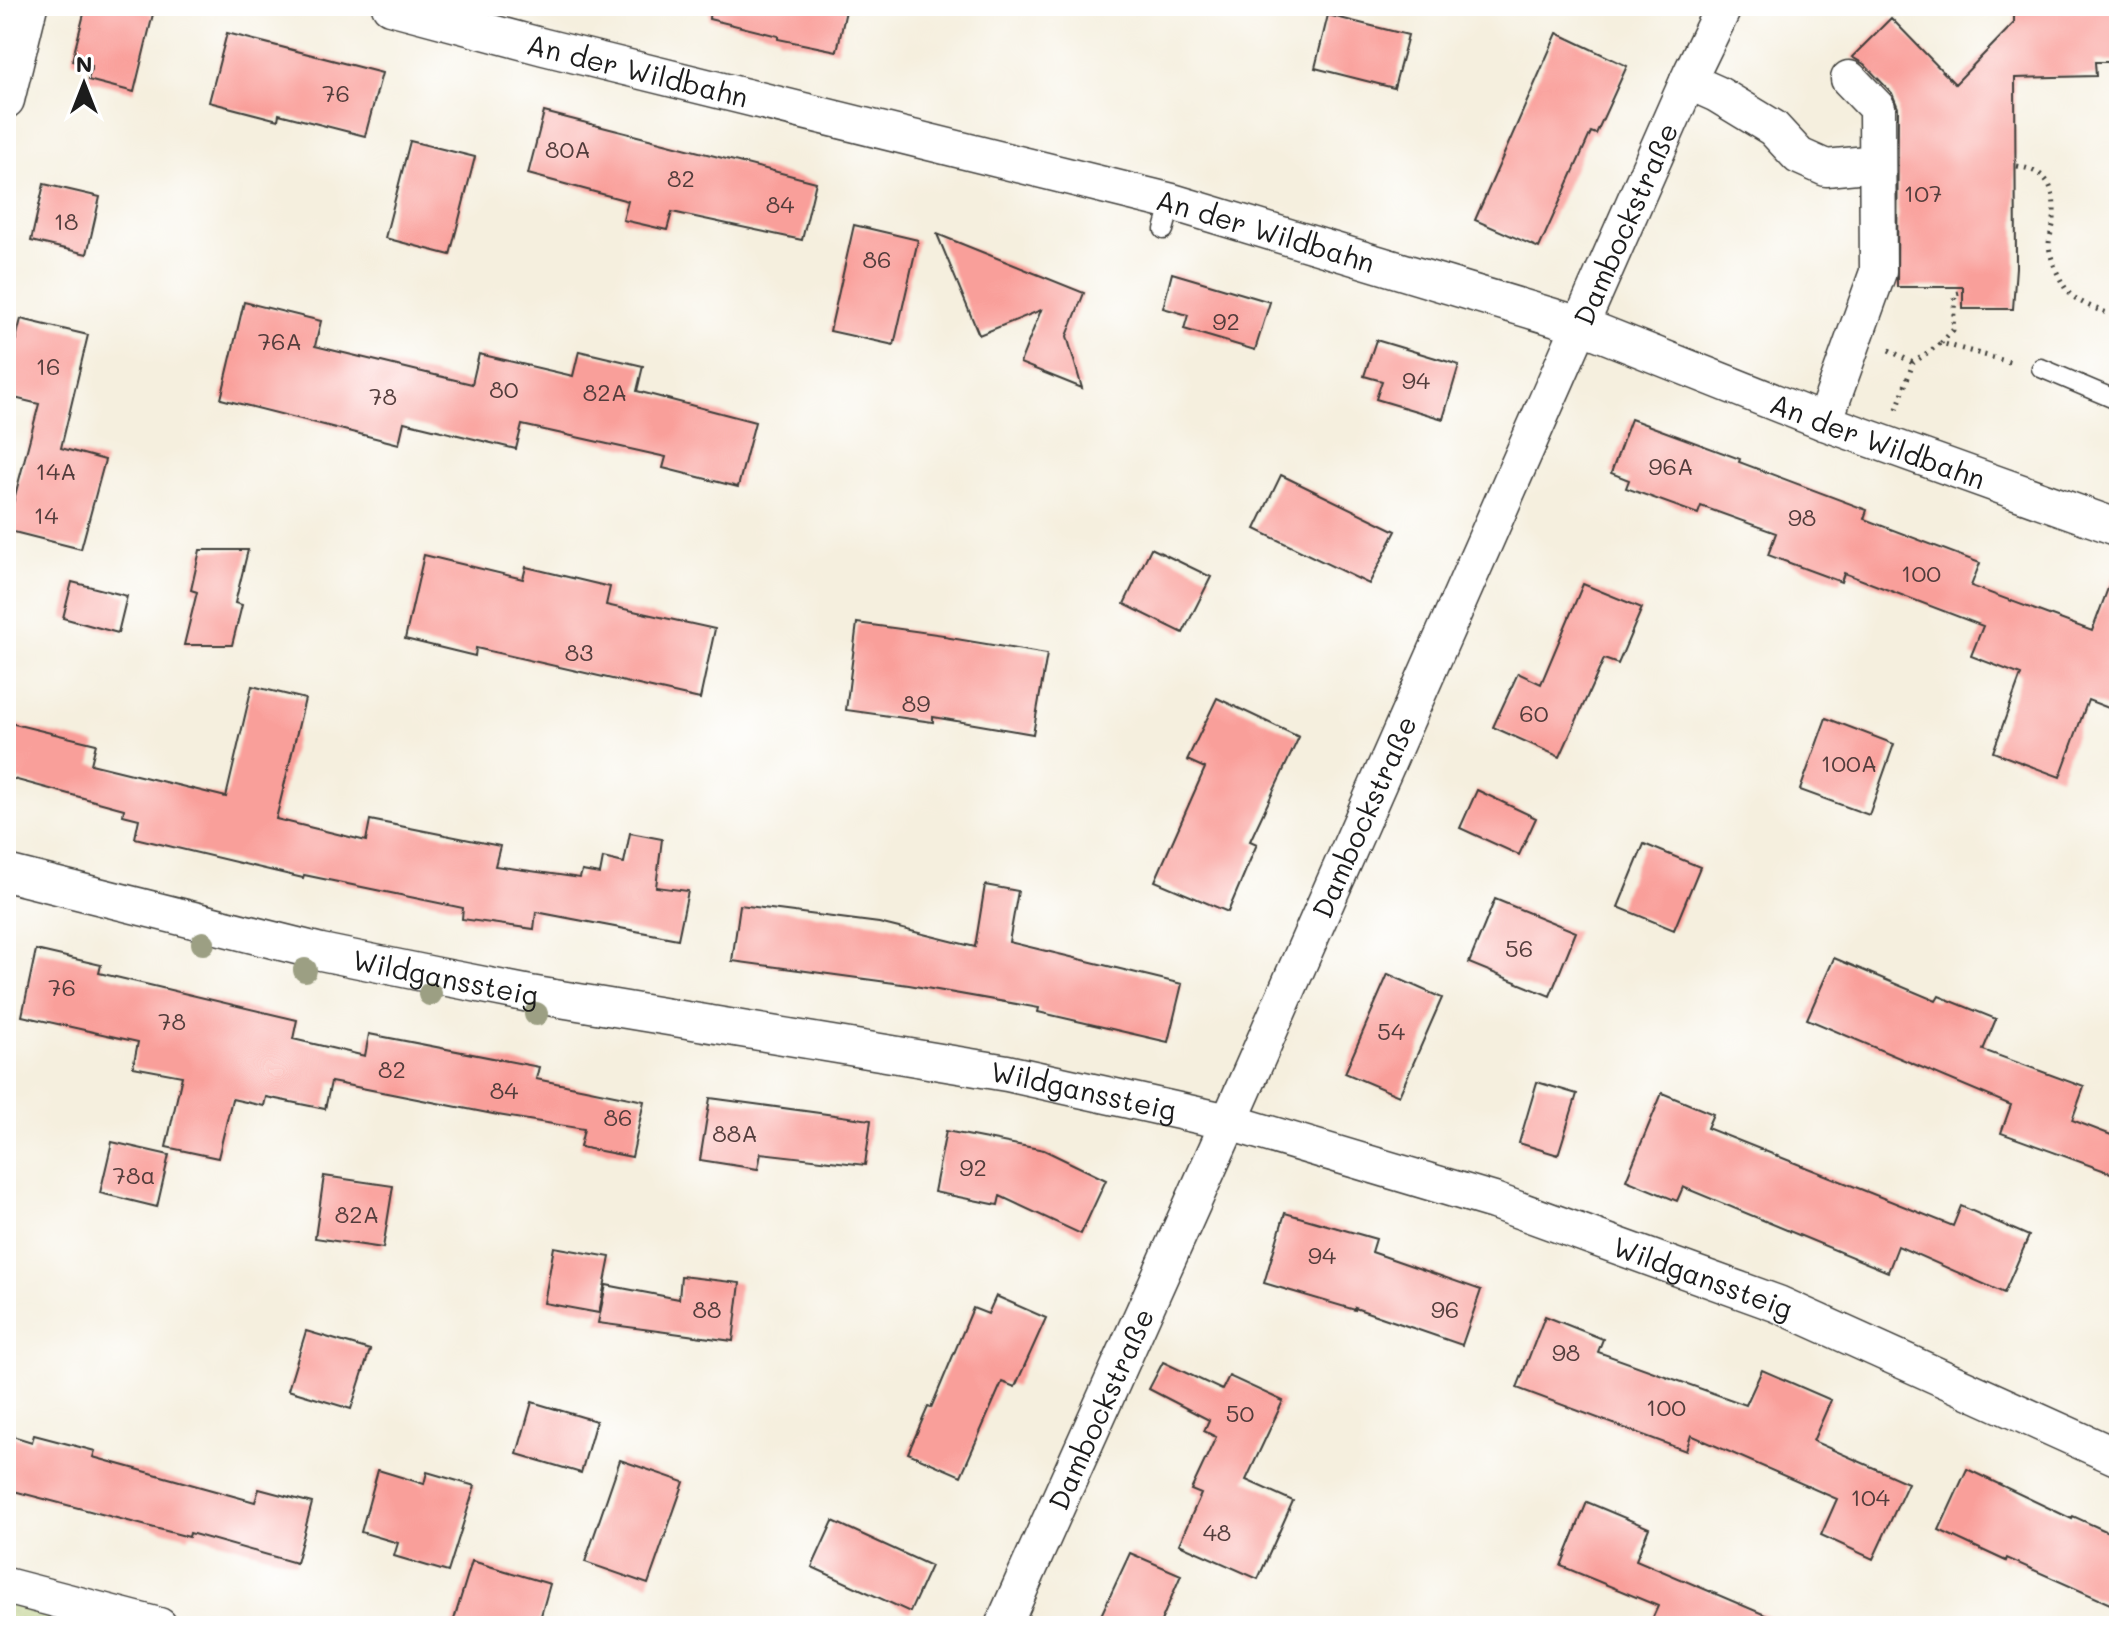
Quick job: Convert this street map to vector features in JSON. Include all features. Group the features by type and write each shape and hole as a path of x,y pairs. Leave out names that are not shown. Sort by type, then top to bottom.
{"street":[{"path":"6,100 29,6"},
{"name":"An der Wildbahn","path":"390,6 1580,325 1824,422 2119,528"},
{"name":"Dambockstraße","path":"1003,1626 1724,6"},
{"path":"1824,422 1878,272 1877,108 1849,79"},
{"path":"1688,81 1717,94 1773,128 1799,156 1826,168 1877,163"},
{"name":"Wildganssteig","path":"6,873 321,952 438,976 1007,1073 1229,1122 1494,1201 1778,1304 2119,1458"},
{"path":"6,1586 159,1626"}],"lane":[{"path":"2041,368 2119,401"}],"path":[{"path":"2017,166 2033,169 2045,176 2053,196 2054,221 2049,246 2058,274 2069,294 2119,317"},
{"path":"1885,444 1913,363 1953,330 1955,294 1963,292"},
{"path":"1941,343 2002,361 2041,368"}],"green space":[{"path":"6,1586 159,1626 6,1626"}],"building":[{"path":"86,6 123,6 153,14 134,92 88,80 92,66 72,61"},
{"path":"710,6 847,6 837,51 778,39 778,36 709,19"},
{"path":"2014,10 2119,10 2119,62 2095,62 2096,76 2015,78 2016,267 2013,309 1963,309 1963,287 1897,287 1898,108 1892,93 1864,64 1852,57 1891,18 1955,84 2014,23"},
{"path":"1328,15 1408,35 1394,88 1315,68"},
{"path":"227,33 382,73 365,136 279,114 278,120 209,102"},
{"path":"1557,33 1627,66 1596,134 1591,132 1539,248 1475,220"},
{"path":"544,112 816,182 802,240 672,212 667,230 623,220 628,201 528,174"},
{"path":"410,141 475,157 450,255 385,238"},
{"path":"44,184 100,197 87,254 31,241"},
{"path":"854,225 918,240 894,345 830,331"},
{"path":"937,234 1084,293 1067,336 1082,388 1020,363 1041,310 979,335"},
{"path":"1172,273 1270,302 1255,350 1184,329 1188,315 1163,308"},
{"path":"244,302 321,321 315,346 472,384 479,354 573,376 579,351 643,366 637,391 755,422 738,487 663,468 666,457 522,425 516,449 404,422 399,444 221,399"},
{"path":"21,319 88,335 61,448 105,460 81,549 6,530 39,404 6,396 6,379"},
{"path":"1376,340 1459,365 1443,419 1376,399 1382,381 1364,376"},
{"path":"1631,419 1867,510 1864,519 1980,563 1971,586 2092,631 2116,567 2119,568 2119,712 2088,700 2060,777 1993,752 2021,675 1971,656 1983,626 1844,573 1841,582 1768,555 1776,533 1701,506 1698,514 1626,488 1629,480 1611,473"},
{"path":"1281,475 1396,531 1369,584 1255,529"},
{"path":"1151,548 1211,577 1183,633 1124,604"},
{"path":"200,550 248,550 235,603 242,605 232,645 184,645 197,592 191,590"},
{"path":"424,555 523,579 526,567 610,587 606,605 715,629 700,699 476,648 475,656 405,639"},
{"path":"72,582 127,596 118,633 63,618"},
{"path":"1583,584 1642,608 1618,664 1604,659 1560,757 1493,727 1518,673 1541,684"},
{"path":"857,623 1047,654 1033,734 933,717 933,722 846,710"},
{"path":"252,686 305,699 276,819 366,841 370,820 500,846 495,866 580,878 582,871 600,874 603,858 624,863 630,833 662,839 656,887 688,891 678,939 536,912 534,929 462,919 463,908 304,875 303,878 135,838 139,819 123,815 124,809 6,777 6,722 96,744 91,764 226,797"},
{"path":"1217,698 1299,737 1250,841 1257,844 1228,912 1155,881 1205,768 1187,760"},
{"path":"1826,718 1894,744 1869,815 1800,790"},
{"path":"1477,790 1536,818 1519,855 1460,828"},
{"path":"1644,844 1700,867 1674,930 1618,907"},
{"path":"985,885 1018,891 1009,942 1182,984 1168,1042 1038,1012 1039,1008 909,985 732,961 740,905 879,923 975,947"},
{"path":"1495,899 1576,932 1550,996 1469,963"},
{"path":"36,950 101,965 99,973 297,1020 293,1039 365,1056 369,1034 539,1067 536,1079 644,1101 632,1157 580,1147 584,1129 331,1082 325,1109 266,1097 264,1106 232,1099 218,1158 166,1147 182,1076 133,1067 138,1042 22,1016"},
{"path":"1834,958 1936,1001 1939,996 1996,1019 1983,1050 2084,1087 2072,1120 2119,1138 2119,1176 2001,1133 2011,1105 1807,1019"},
{"path":"1388,974 1442,998 1399,1096 1345,1073"},
{"path":"1537,1082 1577,1094 1558,1155 1519,1143"},
{"path":"1662,1093 1713,1114 1707,1128 1953,1226 1961,1206 2029,1236 2004,1293 1898,1246 1888,1272 1683,1187 1677,1201 1626,1180"},
{"path":"710,1098 871,1120 865,1165 761,1153 758,1169 700,1160"},
{"path":"946,1131 1044,1150 1106,1180 1081,1234 1000,1196 998,1205 934,1192"},
{"path":"112,1142 169,1155 157,1207 100,1193"},
{"path":"324,1176 393,1186 383,1248 315,1238"},
{"path":"1285,1213 1376,1239 1372,1252 1481,1290 1462,1345 1355,1308 1264,1283"},
{"path":"554,1247 610,1257 599,1313 544,1303"},
{"path":"681,1276 740,1283 733,1341 598,1323 606,1285 679,1299"},
{"path":"996,1296 1046,1318 1015,1387 1002,1382 961,1476 908,1453 928,1407 931,1408 973,1308 988,1314"},
{"path":"1545,1316 1603,1339 1598,1352 1746,1405 1762,1370 1831,1400 1813,1441 1908,1483 1873,1559 1821,1535 1837,1499 1691,1435 1686,1451 1517,1388"},
{"path":"306,1331 370,1350 351,1409 288,1390"},
{"path":"1163,1362 1222,1390 1229,1376 1283,1401 1246,1480 1293,1501 1258,1579 1179,1544 1201,1494 1191,1490 1216,1437 1204,1431 1209,1420 1149,1389"},
{"path":"532,1402 596,1421 581,1473 517,1454"},
{"path":"6,1434 32,1442 34,1435 95,1451 93,1457 255,1502 259,1489 312,1503 296,1563 190,1533 189,1537 6,1489"},
{"path":"620,1460 684,1482 648,1584 585,1562"},
{"path":"1967,1469 2072,1519 2073,1516 2119,1537 2119,1608 1939,1530"},
{"path":"378,1470 424,1484 427,1472 475,1486 448,1572 394,1556 398,1543 361,1532"},
{"path":"1587,1502 1649,1528 1636,1560 1791,1626 1649,1626 1658,1606 1561,1566"},
{"path":"833,1521 931,1566 910,1612 812,1567"},
{"path":"1130,1553 1181,1575 1159,1626 1096,1626"},
{"path":"472,1561 550,1584 538,1626 452,1626"}]}
